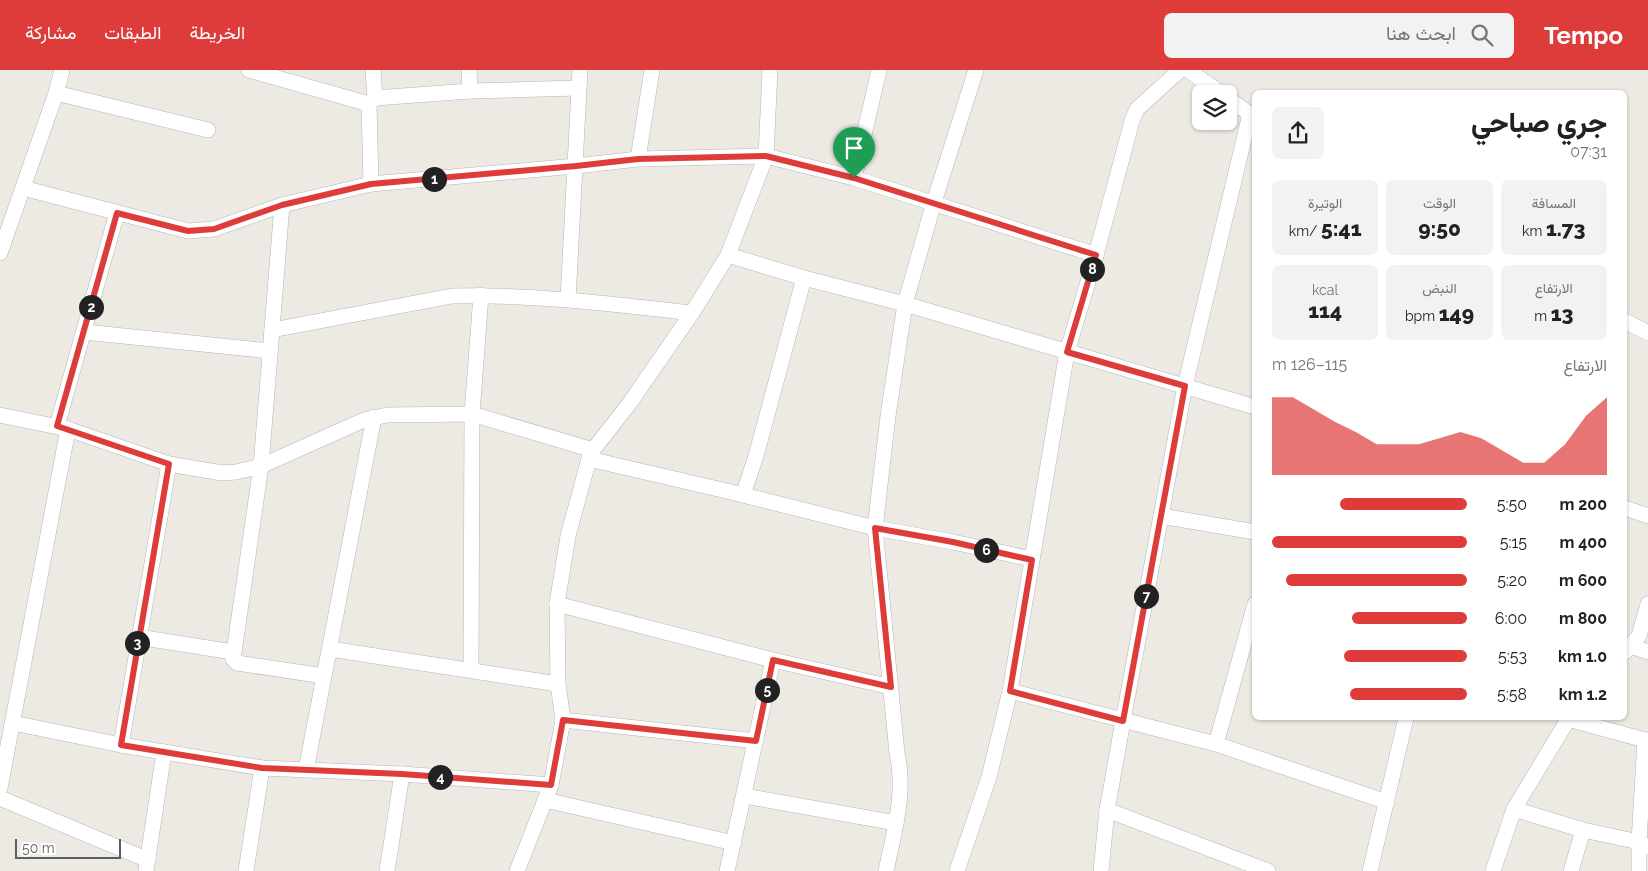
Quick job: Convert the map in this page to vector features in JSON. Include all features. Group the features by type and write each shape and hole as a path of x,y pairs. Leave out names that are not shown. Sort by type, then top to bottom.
{"street":[{"path":"0,253 56,93 62,70"},
{"path":"249,70 372,101 470,91 578,88"},
{"path":"371,184 373,70"},
{"path":"469,70 470,91"},
{"path":"568,300 580,70"},
{"path":"638,159 652,70"},
{"path":"517,871 551,785 563,720 558,684 557,604 568,536 591,455 629,404 692,312 728,255 766,156 770,70"},
{"path":"854,178 880,70"},
{"path":"886,871 896,823 901,786 901,769 897,753 875,528 888,416 905,304 934,202 976,70"},
{"path":"957,871 990,777 1010,691 1067,352 1096,255 1132,121 1137,109 1180,70"},
{"path":"1188,70 1209,85"},
{"path":"56,93 208,130"},
{"path":"1101,871 1107,810 1185,386 1252,116 1237,104"},
{"path":"23,188 188,231 214,229 282,205 371,184 638,159 766,156 854,178 1096,255"},
{"path":"282,205 261,466 233,659 237,663 324,676"},
{"path":"0,788 13,722 62,427 84,332 117,213"},
{"path":"728,255 804,278 905,304 1252,406"},
{"path":"743,495 756,456 804,278"},
{"path":"272,330 452,296 481,295 568,300 692,312"},
{"path":"472,670 472,414 481,295"},
{"path":"1627,322 1648,333"},
{"path":"84,332 270,351"},
{"path":"0,415 62,427 169,464 222,473 261,466 374,417 387,415 472,414 591,455 743,495 875,528 953,542 1032,560"},
{"path":"306,770 374,417"},
{"path":"121,745 169,464"},
{"path":"1627,509 1648,516"},
{"path":"1161,516 1252,531"},
{"path":"557,604 773,660 891,687"},
{"path":"1648,604 1630,642 1648,652"},
{"path":"1216,744 1252,626"},
{"path":"138,637 233,652"},
{"path":"330,649 558,684"},
{"path":"727,871 745,796 773,660"},
{"path":"1010,691 1216,744 1387,802"},
{"path":"563,720 756,741"},
{"path":"1370,871 1406,720"},
{"path":"1493,871 1514,808 1568,720"},
{"path":"1576,720 1647,740 1643,845 1639,871"},
{"path":"13,722 121,745 262,768 402,774 551,785"},
{"path":"0,798 147,866 164,752"},
{"path":"246,871 262,768"},
{"path":"387,871 402,774"},
{"path":"745,796 896,823"},
{"path":"544,800 734,842"},
{"path":"1514,808 1584,830 1643,845"},
{"path":"1107,810 1251,868 1268,871"},
{"path":"1572,871 1584,830"}],"route":[{"path":"766,156 854,178 1096,255 1067,352 1185,386 1123,721 1010,691 1032,560 953,542 875,528 891,687 773,660 756,741 563,720 551,785 402,774 262,768 121,745 169,464 57,426 117,213 188,231 214,229 282,205 371,184 638,159 766,156"}]}
